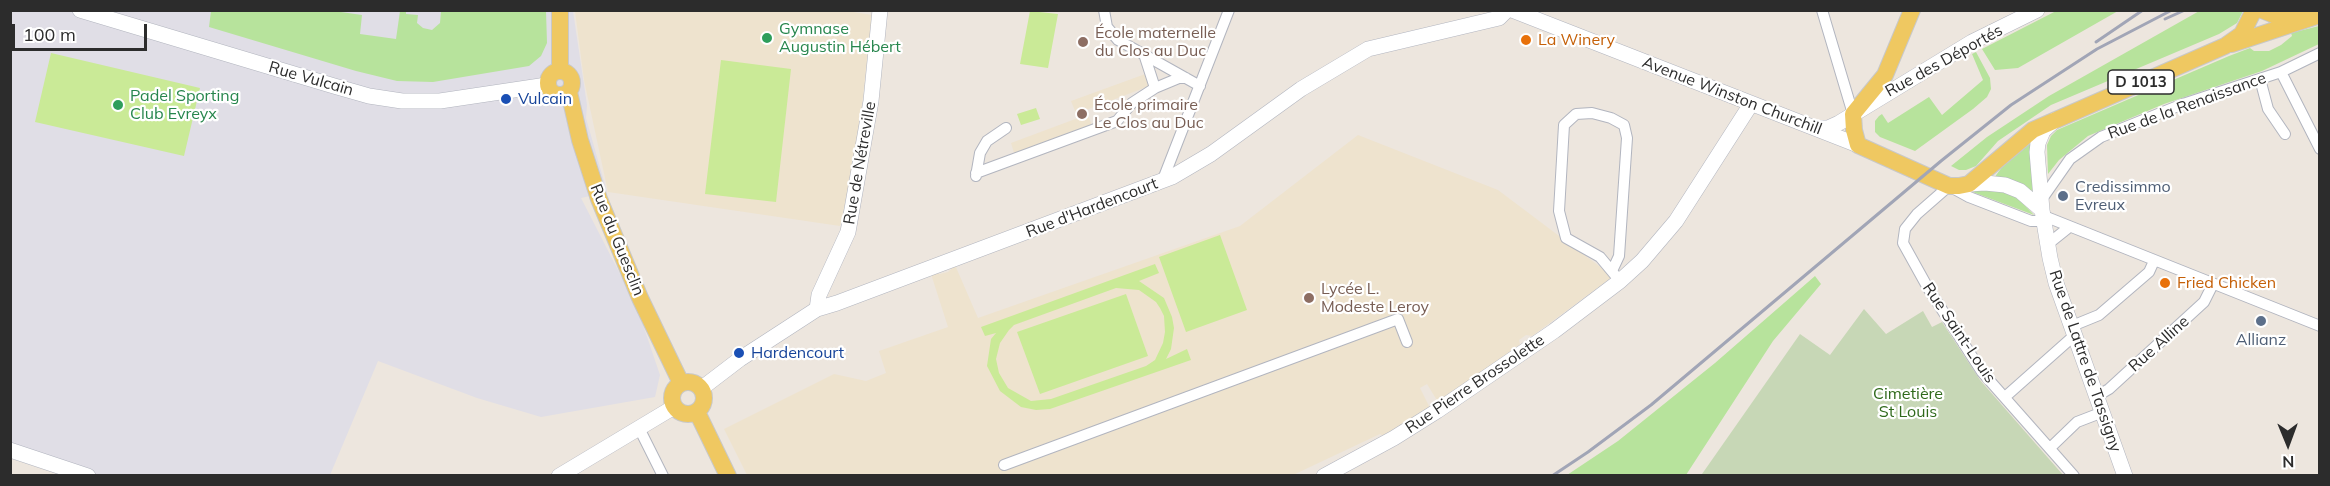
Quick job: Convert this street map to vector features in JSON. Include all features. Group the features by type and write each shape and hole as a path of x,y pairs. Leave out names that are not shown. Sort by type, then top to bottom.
{"main road":[{"name":"Rue Vulcain","path":"80,10 334,86 402,102 440,101 547,85"},
{"path":"560,10 560,71"},
{"name":"Rue de Nétreville","path":"817,309 819,295 848,232 871,101 880,10"},
{"name":"Rue d'Hardencourt","path":"702,388 740,359 817,309 1162,182 1193,166 1301,89 1368,49 1481,17 1499,18 1507,10"},
{"name":"Avenue Winston Churchill","path":"1512,10 1858,145 1949,186"},
{"path":"1858,145 1853,114 1886,75 1912,10"},
{"name":"Rue des Déportés","path":"1814,128 1828,128 1972,42 2037,10"},
{"path":"2225,46 2242,34 2254,10"},
{"name":"D 1013","path":"2262,10 2280,17 2317,16"},
{"name":"D 1013","path":"1969,184 2019,139 2057,117 2225,46 2317,16"},
{"path":"560,71 567,73 572,80 568,92 556,95 547,85 552,74 560,71"},
{"name":"Rue du Guesclin","path":"568,92 580,140 603,210 640,298 681,383"},
{"name":"Rue Pierre Brossolette","path":"1324,476 1394,438 1437,411 1554,331 1616,276 1641,261 1676,221 1751,104"},
{"name":"Rue de Lattre de Tassigny","path":"2057,117 2043,131 2038,143 2037,164 2048,244 2056,283 2125,476"},
{"path":"1949,186 1985,183 2005,185 2020,191 2043,212"},
{"path":"693,382 702,388 703,405 697,412 684,414 674,407 675,388 681,383 693,382"},
{"path":"559,476 674,407"},
{"path":"697,412 728,476"},
{"path":"10,450 88,476"}],"street":[{"path":"1104,10 1107,27 1118,40 1200,86"},
{"path":"1162,182 1229,10"},
{"path":"1822,10 1853,114"},
{"name":"Rue de la Renaissance","path":"2043,212 2070,159 2091,143 2183,104 2281,72 2319,53"},
{"path":"1144,54 1155,88"},
{"path":"2281,72 2319,149"},
{"path":"1006,128 987,141 980,153 976,175 1118,121 1132,103 1155,88 1179,78 1185,78"},
{"path":"2260,79 2268,109 2285,134"},
{"path":"1592,113 1611,118 1624,125 1627,138 1616,276 1600,257 1566,238 1559,211 1564,125 1576,114 1592,113"},
{"path":"1949,186 2031,221 2043,212 2068,228 2319,326"},
{"name":"Rue Saint-Louis","path":"1949,186 1911,221 1905,229 1903,243 1928,288 1982,372 2074,476"},
{"path":"2048,244 2068,228"},
{"path":"2004,397 2074,330 2099,315 2149,272 2154,261"},
{"name":"Rue Alline","path":"2097,396 2104,393 2204,302 2213,284"},
{"path":"1004,465 1398,319 1407,342"},
{"path":"2050,448 2077,422 2103,412"},
{"path":"639,428 663,476"}],"shaded area":[{"path":"841,10 872,15 857,152 840,226 608,192 584,80 575,11"},
{"path":"11,11 573,11 587,105 586,118 607,192 581,198 637,307 660,375 655,397 541,417 477,398 378,361 330,475 88,475 11,451"},
{"name":"École primaire Le Clos au Duc","path":"1148,73 1152,85 1086,110 1093,128 1015,156 1011,143 1078,118 1071,101"},
{"name":"Lycée L. Modeste Leroy","path":"1358,135 1498,190 1611,275 1611,278 1532,336 1526,335 1519,340 1520,345 1438,402 1427,384 1420,388 1430,408 1383,436 1380,434 1293,475 747,475 724,429 834,374 866,381 886,373 879,351 948,327 931,274 948,272 955,265 978,318 1240,226"}],"green space":[{"path":"327,10 362,15 360,34 396,39 400,11 418,15 417,23 423,28 432,30 440,23 441,11 546,11 547,43 541,56 529,66 433,82 397,81 209,27 211,11"},
{"path":"2058,10 2118,11 2018,68 1995,70 1982,49"},
{"path":"2201,10 2243,11 2237,23 2219,34 2051,105 1998,141 1976,166 1959,170 1951,166 1987,137 2049,96"},
{"path":"1030,11 1058,14 1048,68 1020,64"},
{"path":"2319,26 2319,44 2262,71 2164,104 2088,136 2059,160 2048,174 2047,145 2057,130 2229,56 2250,48 2254,51 2269,51 2292,36 2291,33"},
{"path":"1976,52 1990,78 1991,89 1987,97 1973,109 1915,151 1880,137 1875,132 1875,121 1882,114 1888,123 1929,97 1942,115 1983,80 1972,54"},
{"name":"Padel Sporting Club Evreyx","path":"51,53 200,88 184,156 35,122"},
{"path":"721,60 791,69 776,202 705,194"},
{"path":"1036,108 1040,119 1021,125 1017,114"},
{"path":"2026,142 2030,144 2035,188 2033,191 1994,178 2011,155"},
{"path":"1980,189 2013,193 2034,215 1970,191"},
{"path":"1220,235 1247,310 1186,332 1159,257"},
{"path":"1155,264 1159,273 1139,281 1164,298 1172,317 1174,328 1171,349 1166,359 1187,349 1191,360 1050,409 1036,410 1021,407 1000,391 987,366 991,339 996,333 985,336 981,327","holes":["1116,288 1139,290 1156,302 1164,316 1163,343 1155,360 1146,366 1051,399 1031,401 1008,388 999,373 996,359 1000,343 1014,325"]},
{"path":"1815,276 1821,284 1773,341 1686,475 1567,475 1618,441 1715,363"},
{"path":"1126,294 1148,356 1040,394 1017,332"},
{"name":"Cimetière St Louis","path":"1864,309 1886,334 1923,311 1932,327 1942,322 1980,380 2063,475 1705,476 1702,474 1800,334 1830,355"}],"railway":[{"path":"2096,42 2143,10"},
{"path":"1552,476 1651,405 2011,105 2097,49 2172,10"},
{"path":"2165,19 2185,10"}],"place":[{"name":"Gymnase Augustin Hébert","path":"767,38"},
{"name":"La Winery","path":"1526,40"},
{"name":"École maternelle du Clos au Duc","path":"1083,42"},
{"name":"Vulcain","path":"506,99"},
{"name":"Padel Sporting Club Evreyx","path":"118,105"},
{"name":"École primaire Le Clos au Duc","path":"1082,114"},
{"name":"Credissimmo Evreux","path":"2063,196"},
{"name":"Fried Chicken","path":"2165,283"},
{"name":"Lycée L. Modeste Leroy","path":"1309,298"},
{"name":"Allianz","path":"2261,321"},
{"name":"Hardencourt","path":"739,353"}]}
